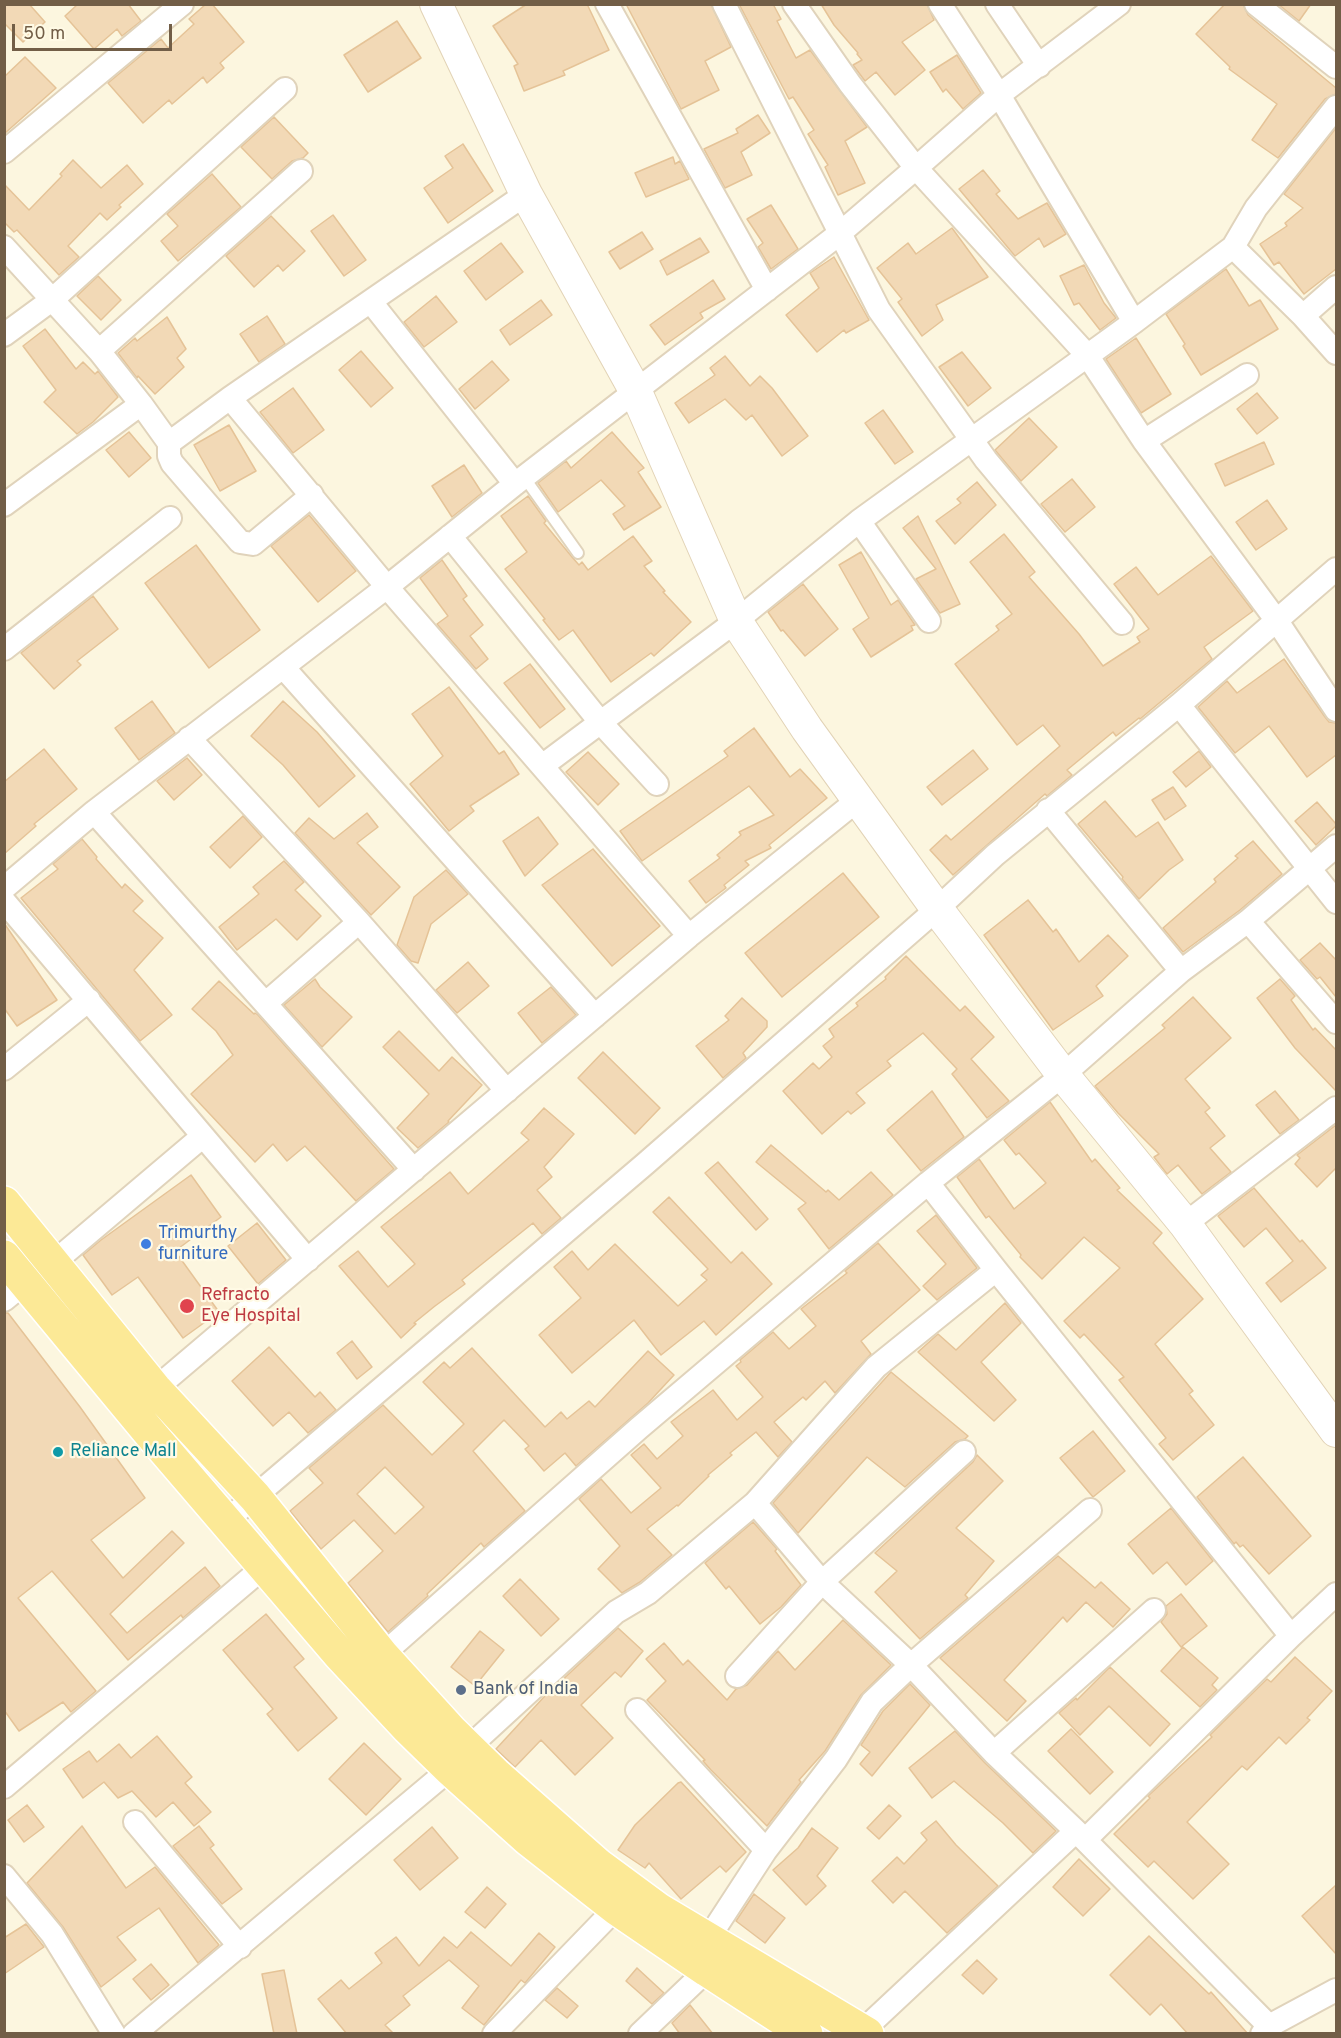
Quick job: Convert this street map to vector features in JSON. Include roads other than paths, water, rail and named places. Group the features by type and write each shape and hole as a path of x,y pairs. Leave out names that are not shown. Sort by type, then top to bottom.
{"main road":[{"path":"4,1203 156,1389 255,1497 382,1655 451,1731 460,1758 528,1839 616,1908 863,2032"},
{"path":"4,1257 15,1291 148,1432 348,1663 408,1728 460,1758 495,1774 598,1865 659,1910 707,1955 806,2034"}],"street":[{"path":"4,152 182,4"},
{"path":"436,4 526,194 636,392 736,621 807,729 937,909 1063,1075 1185,1224 1336,1431"},
{"path":"607,4 767,290"},
{"path":"724,4 879,310 986,460 1122,623"},
{"path":"795,4 850,84 916,168 1087,355 1144,441 1277,621 1336,710"},
{"path":"939,4 999,95 1134,322"},
{"path":"997,4 1039,66"},
{"path":"4,888 94,812 283,668 519,481 839,234 999,95 1119,4"},
{"path":"1256,4 1336,67"},
{"path":"4,335 53,299 285,88"},
{"path":"542,766 736,621 859,521 1134,322 1233,247 1256,208 1336,107"},
{"path":"99,351 301,171"},
{"path":"169,443 230,398 526,194"},
{"path":"4,247 99,351 169,443 169,456 172,463 240,542 253,544 312,495"},
{"path":"1233,247 1303,315 1336,353"},
{"path":"1303,315 1336,287"},
{"path":"371,303 519,481"},
{"path":"1144,441 1247,375"},
{"path":"230,398 387,587 689,936"},
{"path":"4,506 141,404"},
{"path":"4,649 170,518"},
{"path":"859,521 929,621"},
{"path":"450,536 601,723 657,784"},
{"path":"226,1521 645,1164 1048,810 1179,705 1336,569"},
{"path":"283,668 595,1016"},
{"path":"1179,705 1336,902"},
{"path":"189,738 359,922 507,1091"},
{"path":"156,1389 689,936 859,799"},
{"path":"1048,810 1181,971"},
{"path":"94,812 414,1170"},
{"path":"382,1655 639,1428 928,1183 1063,1075 1181,971 1248,921 1336,846"},
{"path":"4,901 308,1260"},
{"path":"1248,921 1336,1022"},
{"path":"266,1003 359,922"},
{"path":"4,1069 88,1000"},
{"path":"1185,1224 1336,1108"},
{"path":"53,1263 203,1136"},
{"path":"928,1183 1291,1636"},
{"path":"134,2034 240,1947 460,1758 616,1612 648,1593 755,1503 876,1367 996,1270"},
{"path":"737,1676 822,1582 964,1452"},
{"path":"755,1503 822,1582 911,1665 994,1753 1080,1835 1265,2030 1336,1990"},
{"path":"640,2034 707,1955 766,1850 836,1758 872,1702 911,1665 1090,1510"},
{"path":"4,1787 265,1566"},
{"path":"863,2032 1080,1835 1336,1594"},
{"path":"994,1753 1154,1610"},
{"path":"636,1710 766,1850"},
{"path":"135,1822 240,1947"},
{"path":"4,1876 52,1934 114,2034"},
{"path":"494,2034 616,1908"}],"lane":[{"path":"519,481 578,553"}],"place":[{"name":"Trimurthy furniture","path":"146,1244"},
{"name":"Refracto Eye Hospital","path":"187,1306"},
{"name":"Reliance Mall","path":"58,1452"},
{"name":"Bank of India","path":"461,1690"}]}
